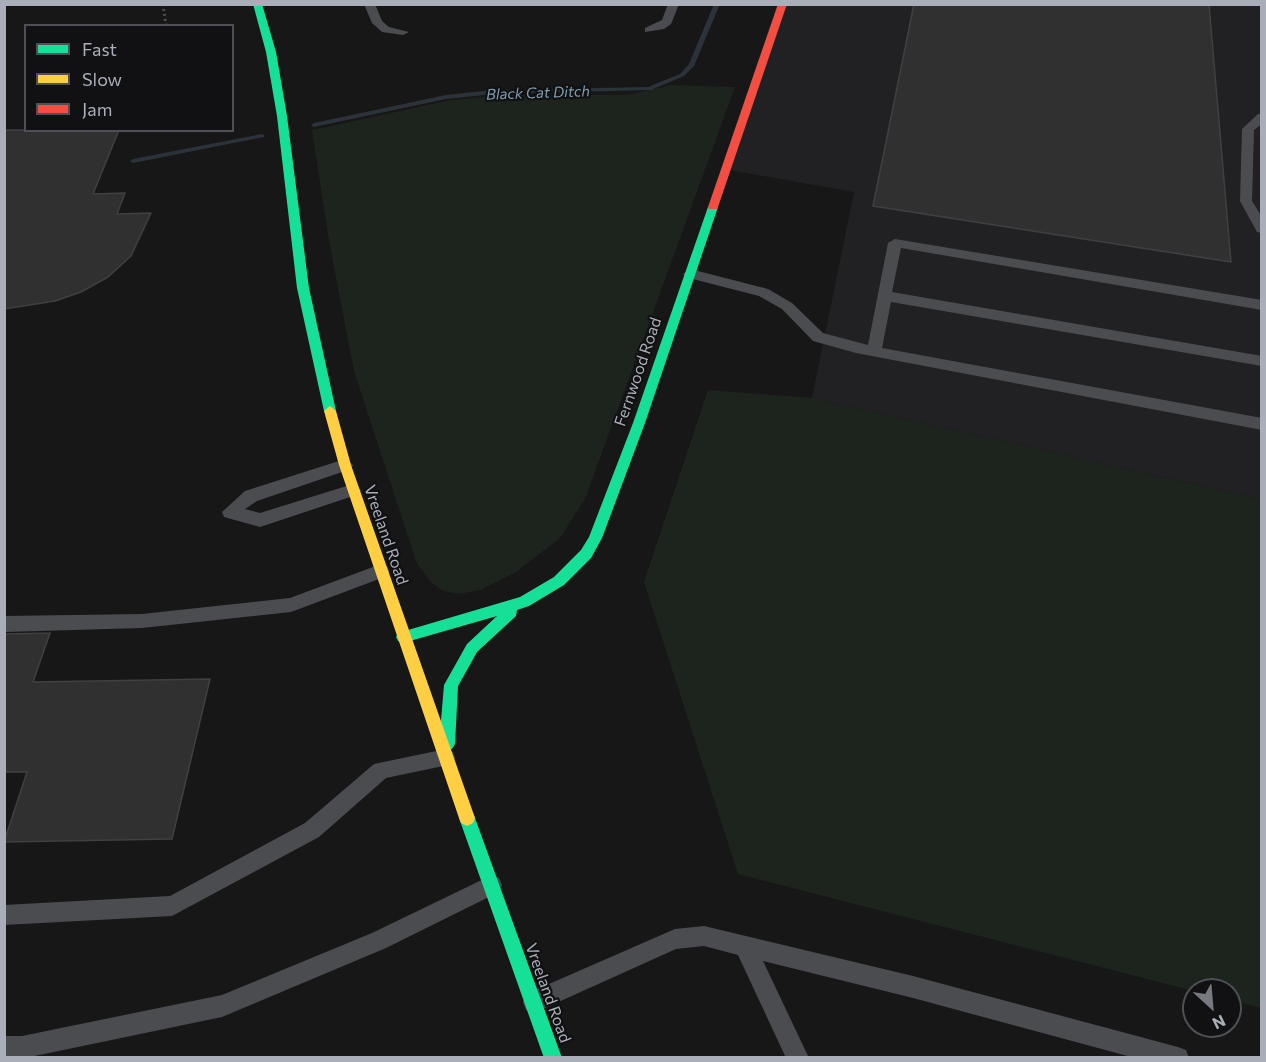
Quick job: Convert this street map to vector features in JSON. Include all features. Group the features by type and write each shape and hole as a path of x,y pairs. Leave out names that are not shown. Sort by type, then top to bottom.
{"street":[{"name":"Vreeland Road","path":"257,4 271,52 282,116 303,288 321,379 345,465 403,638 553,1058"},
{"name":"Fernwood Road","path":"403,638 524,602 551,587 574,568 595,538 639,423 783,4"},
{"path":"446,758 451,685 472,648 524,602"}],"lane":[{"path":"369,4 376,23 386,30 403,32"},
{"path":"649,30 660,27 666,22 674,4"},
{"path":"1262,117 1248,129 1246,201 1262,229"},
{"path":"874,351 895,243 1262,305"},
{"path":"690,274 763,292 787,306 818,337 874,351 1262,424"},
{"path":"885,296 1262,362"},
{"path":"345,465 251,496 230,512 260,520 353,490"},
{"path":"4,624 142,621 291,605 381,571"},
{"path":"4,915 172,906 312,830 381,770 446,758"},
{"path":"14,1050 222,1005 379,941 492,885"},
{"path":"534,1002 675,939 704,936 913,987 1178,1058"},
{"path":"745,946 798,1058"}],"path":[{"path":"163,4 166,24"}],"shaded area":[{"path":"780,5 1261,5 1261,499 812,398 854,192 724,169"},
{"path":"671,85 735,87 585,499 560,538 516,572 480,590 459,594 443,591 431,582 417,564 354,371 329,241 312,130 451,100 512,95 628,95"},
{"path":"708,390 812,398 1261,499 1261,1008 1242,1003 1242,978 1182,978 1182,988 738,874 644,582"}],"building":[{"path":"914,4 1209,4 1231,262 873,206"},
{"path":"4,130 118,132 93,194 125,193 117,214 151,213 131,256 108,277 81,292 55,301 4,309"},
{"path":"50,633 33,682 210,679 172,839 4,842 27,772 4,772 4,634"}],"waterway":[{"name":"Black Cat Ditch","path":"314,125 446,97 493,92 649,89 682,75 692,65 717,4"},
{"name":"Black Cat Ditch","path":"133,161 262,136"}],"traffic: fast":[{"path":"257,4 271,52 282,116 303,288 330,411"},
{"path":"403,637 524,602 559,581 586,554 595,538 639,423 713,207"},
{"path":"447,744 451,685 472,648 511,612"},
{"path":"467,818 553,1058"}],"traffic: slow":[{"path":"330,411 345,465 467,818"}],"traffic: jam":[{"path":"713,207 783,4"}]}
